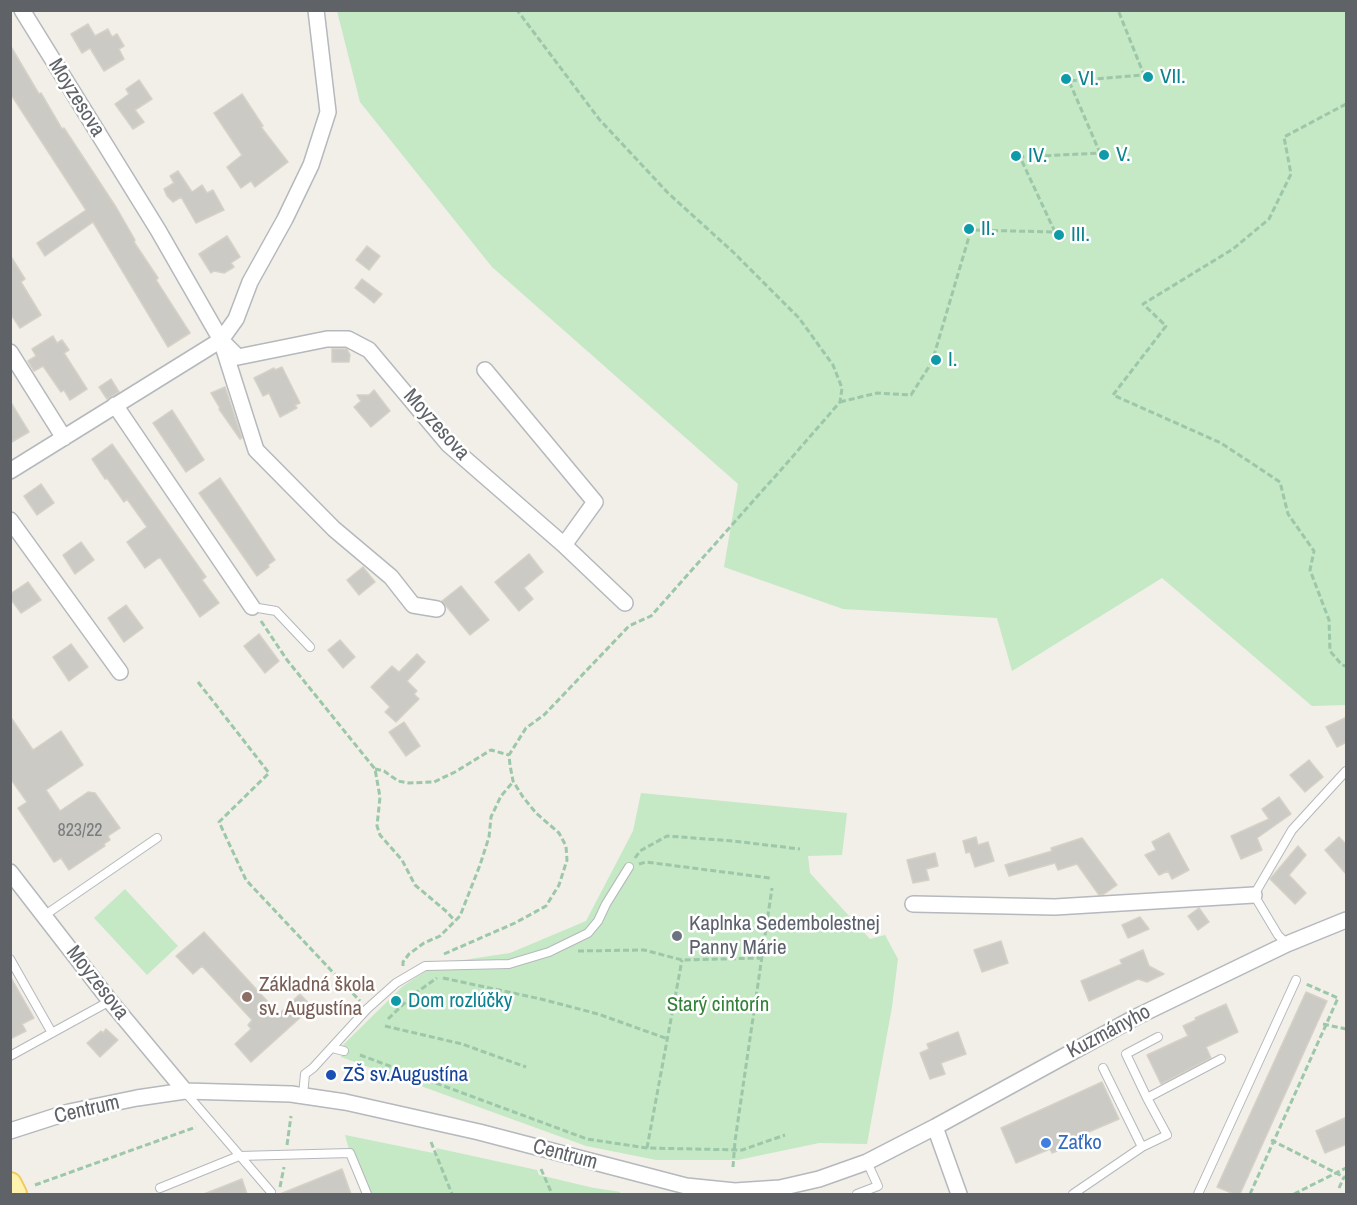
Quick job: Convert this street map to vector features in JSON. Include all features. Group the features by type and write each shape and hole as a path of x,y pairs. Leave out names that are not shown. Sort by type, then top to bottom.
{"main road":[{"path":"10,1184 25,1190"}],"street":[{"name":"Moyzesova","path":"22,10 158,230 221,340 256,450 334,529 391,578 413,605 437,609"},
{"path":"10,471 221,340 237,319 250,282 285,219 311,165 328,112 316,10"},
{"name":"Moyzesova","path":"221,340 238,357 327,339 348,339 369,350 448,444 564,545 625,603"},
{"path":"10,352 64,438"},
{"path":"485,370 595,502 564,545"},
{"path":"115,405 252,607"},
{"path":"10,520 120,672"},
{"name":"Moyzesova","path":"10,872 184,1092"},
{"path":"913,904 1055,907 1254,895"},
{"name":"Kuzmányho","path":"935,1127 1136,1017 1287,944 1347,920"},
{"name":"Centrum","path":"18,1129 69,1112 136,1098 184,1092 243,1091 303,1095 479,1132 686,1186 736,1193 798,1185 867,1162 935,1127"},
{"path":"935,1127 959,1194"}],"lane":[{"path":"252,607 276,610 310,647"},
{"path":"1287,944 1278,935 1254,895 1292,830 1347,771"},
{"path":"45,915 157,838"},
{"path":"303,1095 306,1074 367,1009 404,978 425,966 509,964 549,952 588,933 598,921 606,903 629,867"},
{"path":"10,959 52,1033"},
{"path":"1198,1194 1296,980"},
{"path":"10,1056 110,1001"},
{"path":"1073,1194 1142,1147 1167,1136 1126,1054 1158,1037"},
{"path":"332,1048 344,1051"},
{"path":"1148,1098 1221,1059"},
{"path":"1103,1068 1142,1147"},
{"path":"184,1092 272,1192"},
{"path":"160,1188 239,1156 350,1153 367,1194"},
{"path":"857,1194 878,1185 867,1162"}],"path":[{"path":"425,966 449,951 515,923 546,906 560,885 567,860 566,846 559,833 536,813 523,797 513,781 509,755 526,728 544,715 629,626 651,616 788,464 840,402 842,388 833,365 800,318 732,251 668,193 598,119 517,10"},
{"path":"840,402 877,393 911,394 932,362 971,231 1055,232 1020,158 1100,153 1069,81 1144,75 1118,10"},
{"path":"1347,104 1284,137 1291,174 1269,219 1233,249 1143,304 1166,326 1113,395 1221,443 1280,482 1288,514 1314,551 1310,570 1329,620 1330,651 1342,665 1347,666"},
{"path":"252,607 287,660 375,769 380,797 377,826 380,835 402,860 415,885 455,921"},
{"path":"198,682 269,773 219,822 246,880 367,1009"},
{"path":"375,769 384,771 398,781 434,782 491,750 509,755"},
{"path":"404,978 403,962 409,954 424,943 440,936 460,916 489,837 491,817 501,796 513,781"},
{"path":"629,867 640,850 667,836 800,849"},
{"path":"629,867 646,862 770,878"},
{"path":"733,1167 772,888"},
{"path":"549,952 644,950 682,960 762,958"},
{"path":"647,1148 682,960"},
{"path":"388,1019 414,994 454,966"},
{"path":"439,977 598,1014 668,1039"},
{"path":"1250,1194 1324,1024 1338,998 1296,980"},
{"path":"1324,1024 1347,1029"},
{"path":"385,1026 462,1044 526,1067"},
{"path":"360,1055 587,1139 647,1148 742,1150 785,1135"},
{"path":"25,1190 196,1127"},
{"path":"1272,1141 1345,1177 1339,1188"},
{"path":"432,1142 452,1194"},
{"path":"1294,1194 1347,1168"},
{"path":"541,1169 552,1194"}],"green space":[{"path":"337,11 1346,11 1346,705 1312,706 1162,578 1012,671 997,618 843,609 724,567 738,484 492,267 360,102"},
{"name":"Starý cintorín","path":"641,793 847,813 842,855 808,856 810,873 870,939 885,935 898,959 892,1007 867,1144 819,1143 738,1160 656,1160 586,1146 341,1057 343,1045 403,986 437,964 510,953 586,921 633,831"},
{"path":"125,889 178,946 147,975 94,918"},
{"path":"345,1135 438,1154 436,1148 537,1170 539,1175 621,1192 616,1194 367,1194"}],"building":[{"path":"88,24 95,36 108,29 112,37 117,34 124,46 119,49 124,59 104,71 90,48 82,53 71,34"},
{"path":"10,45 39,94 41,93 62,129 64,128 116,207 135,240 134,242 158,278 156,280 190,333 168,347 93,222 45,256 37,243 86,210 10,93"},
{"path":"139,80 152,99 135,110 144,122 133,129 115,104 129,94 126,89"},
{"path":"242,94 263,126 261,127 288,162 255,187 251,181 241,188 227,167 242,155 214,113"},
{"path":"178,171 192,192 202,185 207,193 213,190 224,210 196,223 181,197 173,202 164,189 174,183 170,176"},
{"path":"227,236 240,257 231,263 234,267 224,273 214,271 211,273 199,254"},
{"path":"367,246 380,256 369,270 356,260"},
{"path":"10,255 25,279 21,282 41,315 20,328 10,313"},
{"path":"362,279 382,294 374,303 355,288"},
{"path":"53,336 57,343 62,340 69,350 64,353 87,389 70,400 64,390 61,392 43,366 34,371 28,361 36,356 32,349"},
{"path":"332,349 347,349 350,355 349,362 332,362"},
{"path":"282,367 300,403 295,405 297,408 280,417 269,393 263,396 254,378 274,368 275,370"},
{"path":"111,379 119,392 107,399 99,387"},
{"path":"225,387 242,438 240,439 211,393"},
{"path":"374,390 390,411 371,427 354,407 361,401 357,395 369,395"},
{"path":"10,401 29,432 10,443"},
{"path":"172,410 204,460 186,472 153,423"},
{"path":"112,444 206,577 202,580 219,603 200,617 160,557 145,568 127,542 147,527 127,499 124,502 107,478 105,479 92,459"},
{"path":"220,478 275,560 257,576 199,493"},
{"path":"41,484 54,503 37,515 24,496"},
{"path":"81,542 94,560 75,574 63,555"},
{"path":"529,554 543,572 524,588 533,599 519,611 495,582"},
{"path":"363,567 375,582 359,595 347,580"},
{"path":"28,582 41,600 21,613 10,598 10,594"},
{"path":"461,586 489,620 470,635 442,601"},
{"path":"126,605 143,628 124,642 108,618"},
{"path":"259,634 279,661 265,673 244,646"},
{"path":"340,640 355,657 343,668 328,650"},
{"path":"71,644 88,667 69,681 53,657"},
{"path":"417,654 425,662 407,681 417,691 414,694 419,699 396,722 385,712 390,707 371,687 392,666 399,672"},
{"path":"10,716 33,750 61,731 83,765 46,790 60,811 88,792 95,793 120,828 108,836 110,840 104,844 105,846 69,870 61,858 54,862 18,808 27,802 10,778"},
{"path":"1347,717 1347,742 1337,747 1326,727"},
{"path":"404,722 420,746 406,756 389,732"},
{"path":"1309,760 1323,777 1305,792 1290,775"},
{"path":"1279,797 1291,814 1257,838 1262,850 1241,859 1231,836 1269,819 1262,809"},
{"path":"1169,833 1189,870 1172,879 1168,871 1159,875 1145,855 1156,850 1152,842"},
{"path":"976,837 978,845 988,842 994,861 975,867 970,852 966,853 963,841"},
{"path":"1339,837 1347,845 1347,875 1325,850"},
{"path":"1082,838 1117,885 1104,894 1099,895 1077,864 1058,870 1055,863 1009,876 1005,865 1052,851 1051,848"},
{"path":"1298,846 1306,855 1289,875 1306,893 1295,904 1270,879"},
{"path":"935,853 938,866 926,869 929,880 913,883 907,860"},
{"path":"1199,908 1209,922 1198,930 1188,916"},
{"path":"1140,917 1149,929 1128,938 1122,925"},
{"name":"Základná škola sv. Augustína","path":"204,932 279,1014 300,994 312,1007 251,1062 235,1044 251,1029 248,1025 252,1020 202,966 193,974 176,956"},
{"path":"1001,941 1008,963 982,972 974,950"},
{"path":"1143,950 1149,966 1164,974 1147,982 1138,979 1089,1001 1081,981 1122,964 1120,960"},
{"path":"10,976 34,1018 22,1024 26,1031 10,1039"},
{"path":"1306,992 1327,1001 1240,1194 1234,1194 1217,1187"},
{"path":"1226,1004 1238,1032 1206,1047 1211,1058 1161,1084 1147,1055 1188,1036 1183,1026"},
{"path":"106,1029 118,1040 100,1057 87,1043"},
{"path":"958,1032 966,1054 941,1063 945,1074 930,1079 920,1053 929,1049 927,1044"},
{"path":"1102,1082 1119,1119 1063,1143 1065,1148 1052,1153 1050,1149 1016,1163 1001,1128"},
{"path":"1347,1117 1347,1144 1325,1153 1316,1131"},
{"path":"342,1169 351,1194 280,1194"},
{"path":"242,1179 247,1194 204,1194"}],"place":[{"name":"VII.","path":"1148,77"},
{"name":"VI.","path":"1066,79"},
{"name":"V.","path":"1104,155"},
{"name":"IV.","path":"1016,156"},
{"name":"II.","path":"969,229"},
{"name":"III.","path":"1059,235"},
{"name":"I.","path":"936,360"},
{"name":"Kaplnka Sedembolestnej Panny Márie","path":"677,936"},
{"name":"Základná škola sv. Augustína","path":"247,997"},
{"name":"Dom rozlúčky","path":"396,1001"},
{"name":"ZŠ sv.Augustína","path":"331,1075"},
{"name":"Zaťko","path":"1046,1143"}]}
